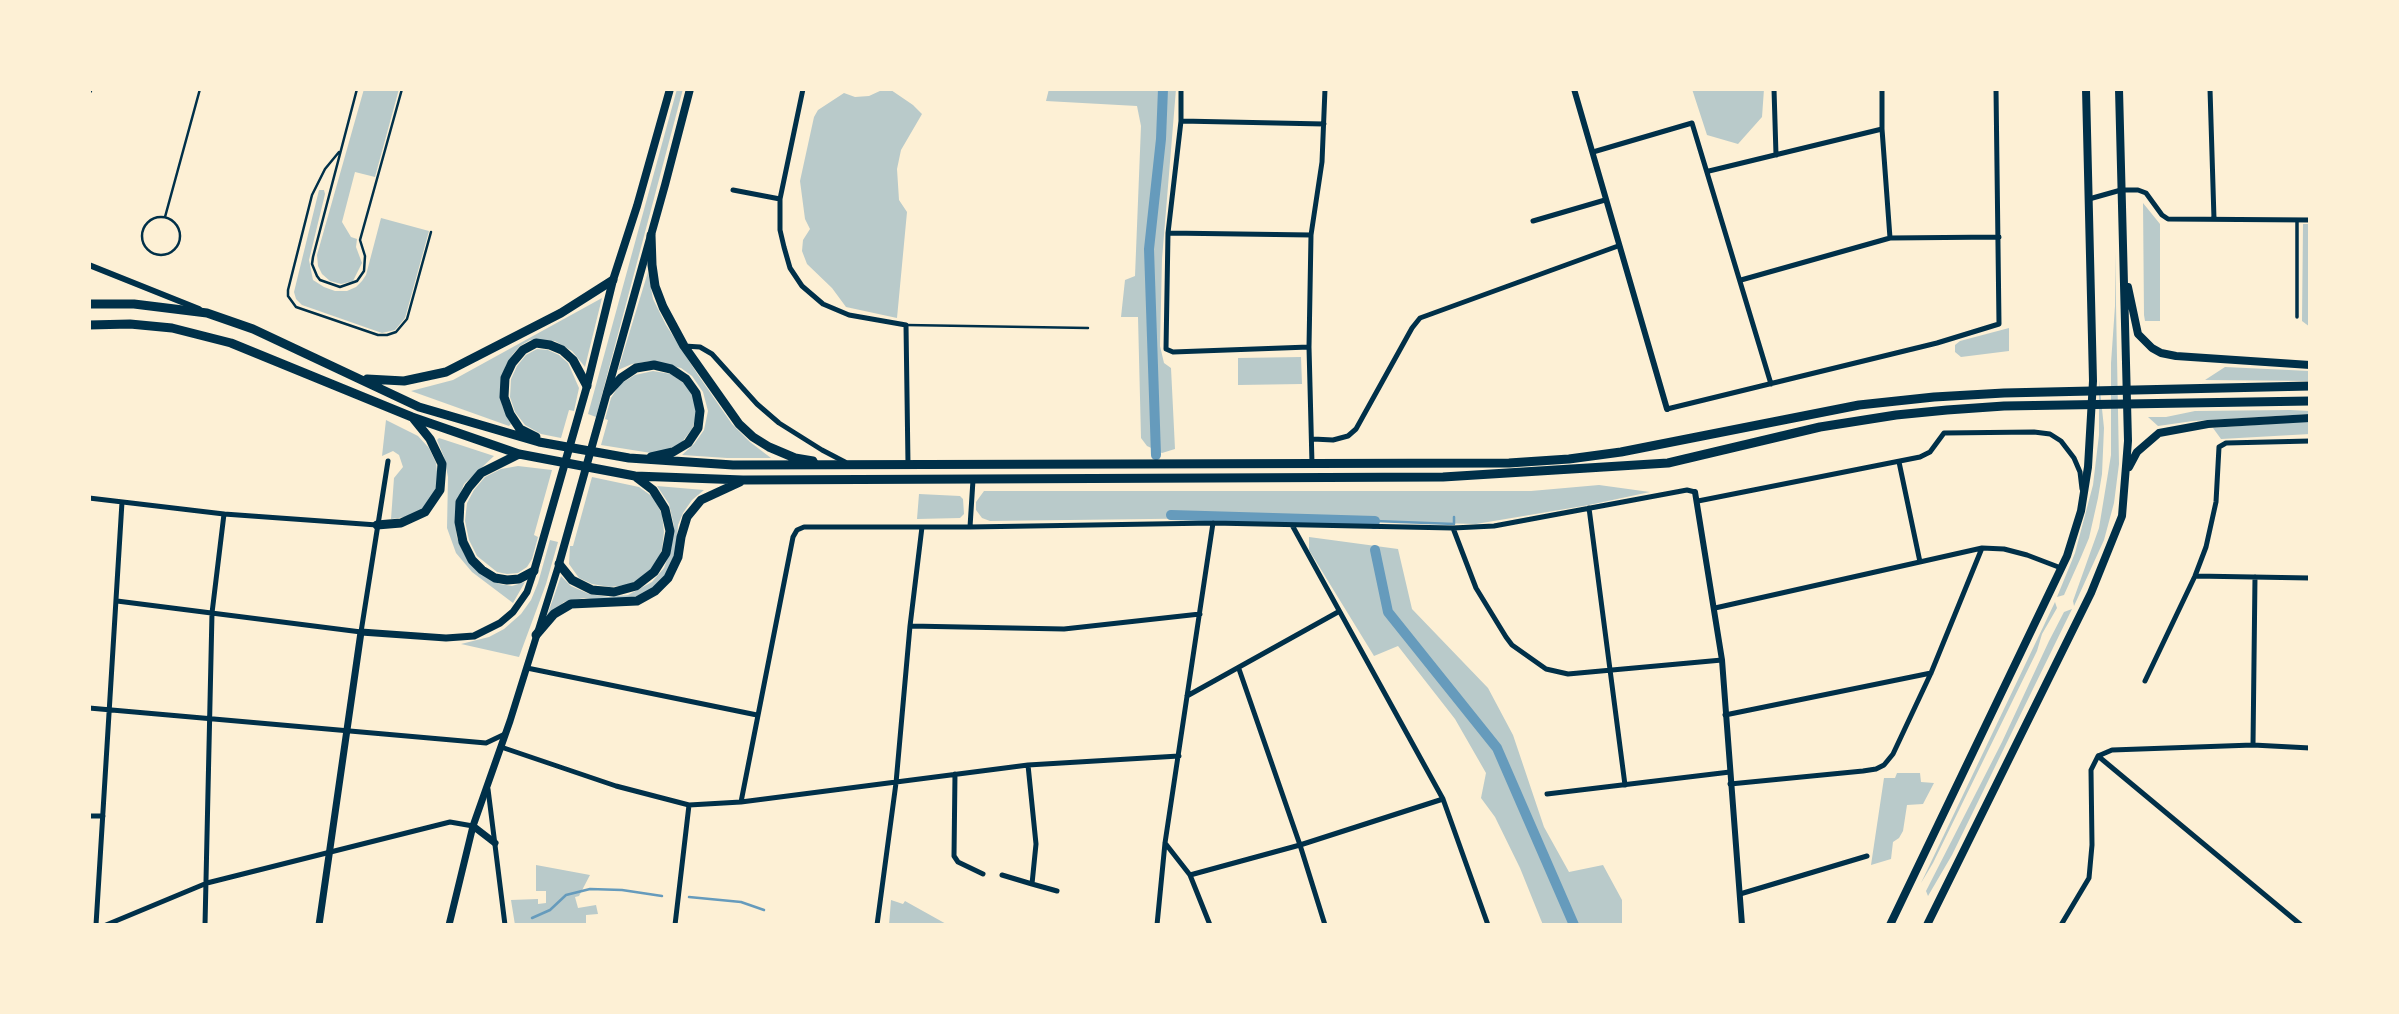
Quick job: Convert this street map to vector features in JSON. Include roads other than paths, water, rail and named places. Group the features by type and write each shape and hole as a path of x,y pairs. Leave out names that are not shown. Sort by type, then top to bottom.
{"highway":[{"path":"651,235 655,286 684,346 739,424 769,447 795,458 832,466"},
{"path":"348,374 373,380 404,381 446,372 561,313 613,280"},
{"path":"89,304 134,304 207,313 253,329 419,407 550,445 640,459 733,465 1437,465 1517,462 1569,459 1662,445 1859,405 1934,397 2310,386"},
{"path":"89,325 130,324 172,328 231,343 412,417 519,454 635,476 743,481 1443,477 1668,463 1820,428 1896,415 2004,406 2310,401"},
{"path":"550,445 520,429 510,414 505,397 505,378 512,363 523,350 536,343 550,345 562,350 573,360 587,386"},
{"path":"608,392 621,378 636,369 654,365 679,374 696,393 700,411 698,428 688,443 673,452 640,459"},
{"path":"377,525 401,523 425,512 440,490 442,464 430,439 412,417"},
{"path":"519,454 481,473 468,486 460,502 459,522 463,542 471,559 482,570 495,578 507,580 519,579 534,571"},
{"path":"559,564 572,580 592,590 614,592 636,586 654,572 666,553 670,531 665,509 653,490 635,476"},
{"path":"536,635 554,614 571,604 637,601 655,591 668,578 678,557 687,517 701,500 743,481"}],"main road":[{"path":"320,925 361,632 446,638 474,636 500,623 513,612 527,593 580,412 613,280 649,168 670,89"},
{"path":"449,925 473,826 527,668 565,544 690,89"},
{"path":"1890,925 2061,568 2081,511 2088,467 2092,388 2086,89"},
{"path":"1927,925 2091,593 2122,516 2128,442 2119,89"},
{"path":"2124,258 2134,323 2138,334 2152,348 2176,356 2310,365"},
{"path":"2126,476 2137,452 2160,433 2208,424 2310,418"},
{"path":"473,826 495,843"}],"street":[{"path":"803,89 780,199 780,230 784,247 790,268 802,286 823,304 849,315 906,325 908,464"},
{"path":"1181,89 1181,121 1168,233 1165,346 1168,351 1309,347"},
{"path":"1312,464 1309,347 1311,235 1318,196 1325,89"},
{"path":"1574,89 1667,409 1998,325 2001,320 1996,89"},
{"path":"1774,89 1776,155"},
{"path":"1882,89 1882,129 1890,238"},
{"path":"2210,89 2214,219"},
{"path":"1181,121 1324,124"},
{"path":"1593,152 1692,123 1709,171 1771,384"},
{"path":"1709,171 1882,129"},
{"path":"733,190 780,199"},
{"path":"2090,199 2122,190 2138,190 2146,192 2162,215 2168,219 2310,220"},
{"path":"1533,221 1605,200"},
{"path":"2297,220 2297,317"},
{"path":"1168,233 1311,235"},
{"path":"1741,280 1890,238 1999,237"},
{"path":"1313,439 1333,440 1348,436 1356,429 1420,318 1618,246"},
{"path":"89,265 207,313"},
{"path":"684,346 700,347 712,354 757,404 779,423 851,465"},
{"path":"1698,501 1926,455 1944,433 2034,432 2050,434 2061,441 2077,464 2082,484 2081,511"},
{"path":"2145,681 2206,547 2216,502 2218,453 2222,444 2310,441"},
{"path":"117,601 361,632 388,461"},
{"path":"1899,462 1920,562"},
{"path":"970,527 973,480"},
{"path":"741,802 793,537 797,530 808,526 970,527 1213,523 1453,528 1494,526 1687,490 1695,492 1698,501 1722,660 1742,925"},
{"path":"89,498 224,514 377,525"},
{"path":"96,925 122,502"},
{"path":"1589,508 1625,785"},
{"path":"205,925 212,613 224,514"},
{"path":"1157,925 1165,843 1213,523"},
{"path":"1292,525 1443,799 1488,925"},
{"path":"877,925 896,783 922,527"},
{"path":"1453,528 1476,588 1512,645 1546,669 1568,674 1722,660"},
{"path":"1715,608 1982,548 2004,549 2061,568"},
{"path":"1730,784 1863,771 1884,765 1893,754 1931,673 1982,548"},
{"path":"2195,576 2310,578"},
{"path":"2253,745 2255,577"},
{"path":"1187,696 1338,612"},
{"path":"910,626 1064,628 1200,614"},
{"path":"527,668 757,715"},
{"path":"1238,669 1325,925"},
{"path":"1725,715 1931,673"},
{"path":"89,708 486,743 505,734"},
{"path":"2061,925 2089,878 2092,845 2091,770 2098,757 2112,750 2253,745 2310,748"},
{"path":"501,747 616,786 690,805 741,802 1028,765 1179,756"},
{"path":"2098,757 2301,925"},
{"path":"1028,765 1036,845 1032,884"},
{"path":"1547,794 1730,772"},
{"path":"955,774 954,856 958,862 983,874"},
{"path":"487,785 505,925"},
{"path":"1189,875 1300,845 1443,799"},
{"path":"676,925 690,805"},
{"path":"89,816 103,816"},
{"path":"106,925 207,883 450,822 473,826"},
{"path":"1165,843 1189,875 1210,925"},
{"path":"1740,894 1867,856"},
{"path":"1002,875 1057,891"}],"lane":[{"path":"165,217 200,89"},
{"path":"357,89 312,264 320,280 340,287 357,281 364,271 365,256 360,240 402,89"},
{"path":"341,149 325,169 312,195 288,290 288,296 296,307 378,335 396,332 407,319 431,232"},
{"path":"165,217 180,229 180,243 171,253 158,256 147,250 142,233 152,219 165,217"},
{"path":"906,325 1088,328"}],"waterway":[{"path":"1156,455 1149,249 1161,139 1163,89"},
{"path":"1171,515 1375,521 1374,524"},
{"path":"1375,521 1454,524 1454,517"},
{"path":"1375,550 1388,612 1497,748 1574,925"},
{"path":"532,918 550,910 566,895 590,889 622,890 662,896"},
{"path":"689,897 741,902 764,910"}]}
